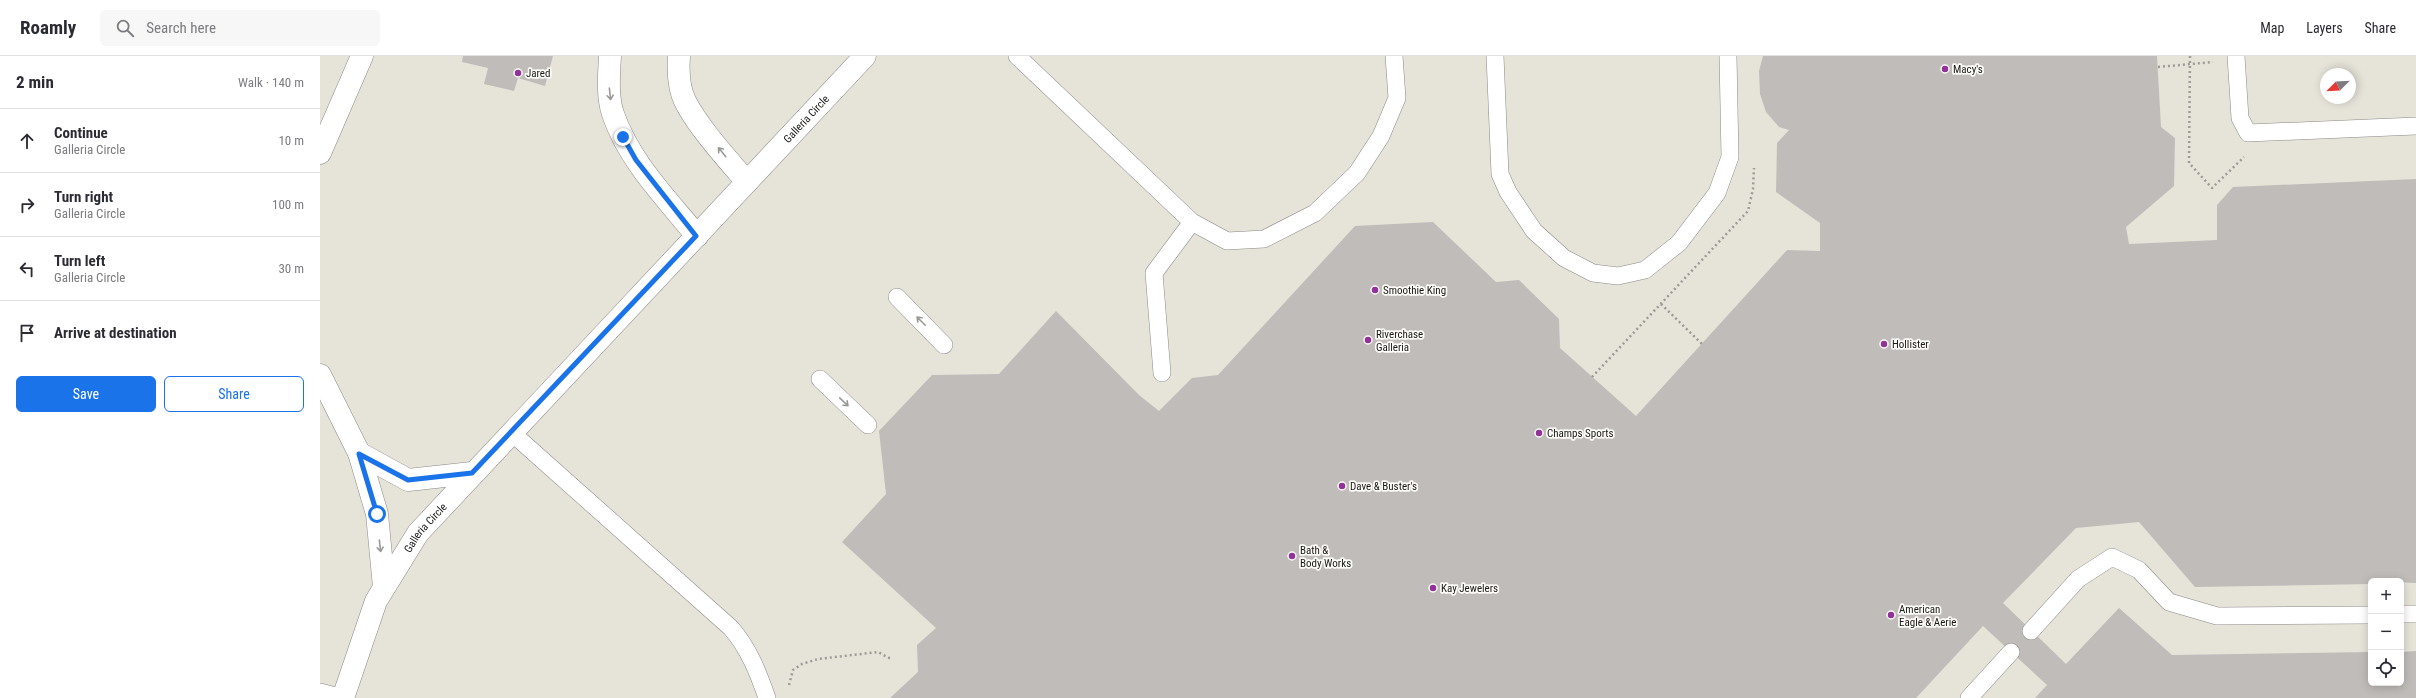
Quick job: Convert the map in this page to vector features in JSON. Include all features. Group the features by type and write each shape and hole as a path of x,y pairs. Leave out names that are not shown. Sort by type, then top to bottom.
{"street":[{"path":"320,153 362,56"},
{"path":"610,56 608,77 612,113 623,137 636,160 696,236"},
{"path":"679,56 678,79 685,101 721,152 747,182"},
{"name":"Galleria Circle","path":"343,698 376,601 418,533 472,473 865,56"},
{"path":"320,375 359,454 377,514 384,587"},
{"path":"359,454 408,480 472,473"}],"lane":[{"path":"1017,56 1192,222 1227,240 1264,239 1315,213 1357,173 1381,136 1397,98 1394,56"},
{"path":"1495,56 1500,174 1508,192 1534,231 1564,258 1593,274 1618,276 1645,270 1679,243 1716,193 1730,157 1728,56"},
{"path":"2237,58 2240,118 2248,133 2416,126"},
{"path":"1162,373 1154,273 1192,222"},
{"path":"897,297 944,345"},
{"path":"820,379 868,425"},
{"path":"511,432 731,628 744,643 759,672 767,698"},
{"path":"2031,631 2078,579 2112,557 2139,570 2169,602 2217,616 2368,615"},
{"path":"2404,614 2416,614"},
{"path":"1969,698 2011,652"},
{"path":"320,692 343,698"}],"path":[{"path":"2158,67 2237,58"},
{"path":"1661,304 1702,344"},
{"path":"789,691 793,670 802,664 818,659 878,652 890,659"}],"shaded area":[{"name":"Riverchase Galleria","path":"320,56 2416,56 2416,698 320,698"}],"building":[{"name":"Jared","path":"463,56 553,56 545,86 518,78 514,91 484,84 488,68 462,62"},
{"path":"1763,56 2157,56 2161,127 2175,138 2174,186 2126,227 2129,244 2217,240 2217,205 2233,187 2416,179 2416,583 2404,582 2404,578 2368,578 2368,584 2195,587 2139,522 2076,528 2003,603 2066,664 2119,608 2172,655 2368,652 2368,686 2404,686 2404,652 2416,651 2416,698 2035,698 2047,685 1983,626 1916,698 890,698 918,672 917,645 936,628 842,542 886,494 879,431 932,375 999,374 1056,311 1139,395 1159,411 1192,378 1218,375 1355,226 1433,222 1496,282 1519,280 1559,319 1560,348 1636,416 1787,250 1820,251 1820,223 1776,192 1777,143 1789,130 1779,127 1766,112 1760,94 1759,71"}],"place":[{"name":"Macy's","path":"1945,69"},
{"name":"Jared","path":"518,73"},
{"name":"Smoothie King","path":"1375,290"},
{"name":"Riverchase Galleria","path":"1368,340"},
{"name":"Hollister","path":"1884,344"},
{"name":"Champs Sports","path":"1539,433"},
{"name":"Dave & Buster's","path":"1342,486"},
{"name":"Bath & Body Works","path":"1292,556"},
{"name":"Kay Jewelers","path":"1433,588"},
{"name":"American Eagle & Aerie","path":"1891,615"}],"route":[{"path":"377,514 359,454 408,480 472,473 696,236 636,160 623,137"}]}
